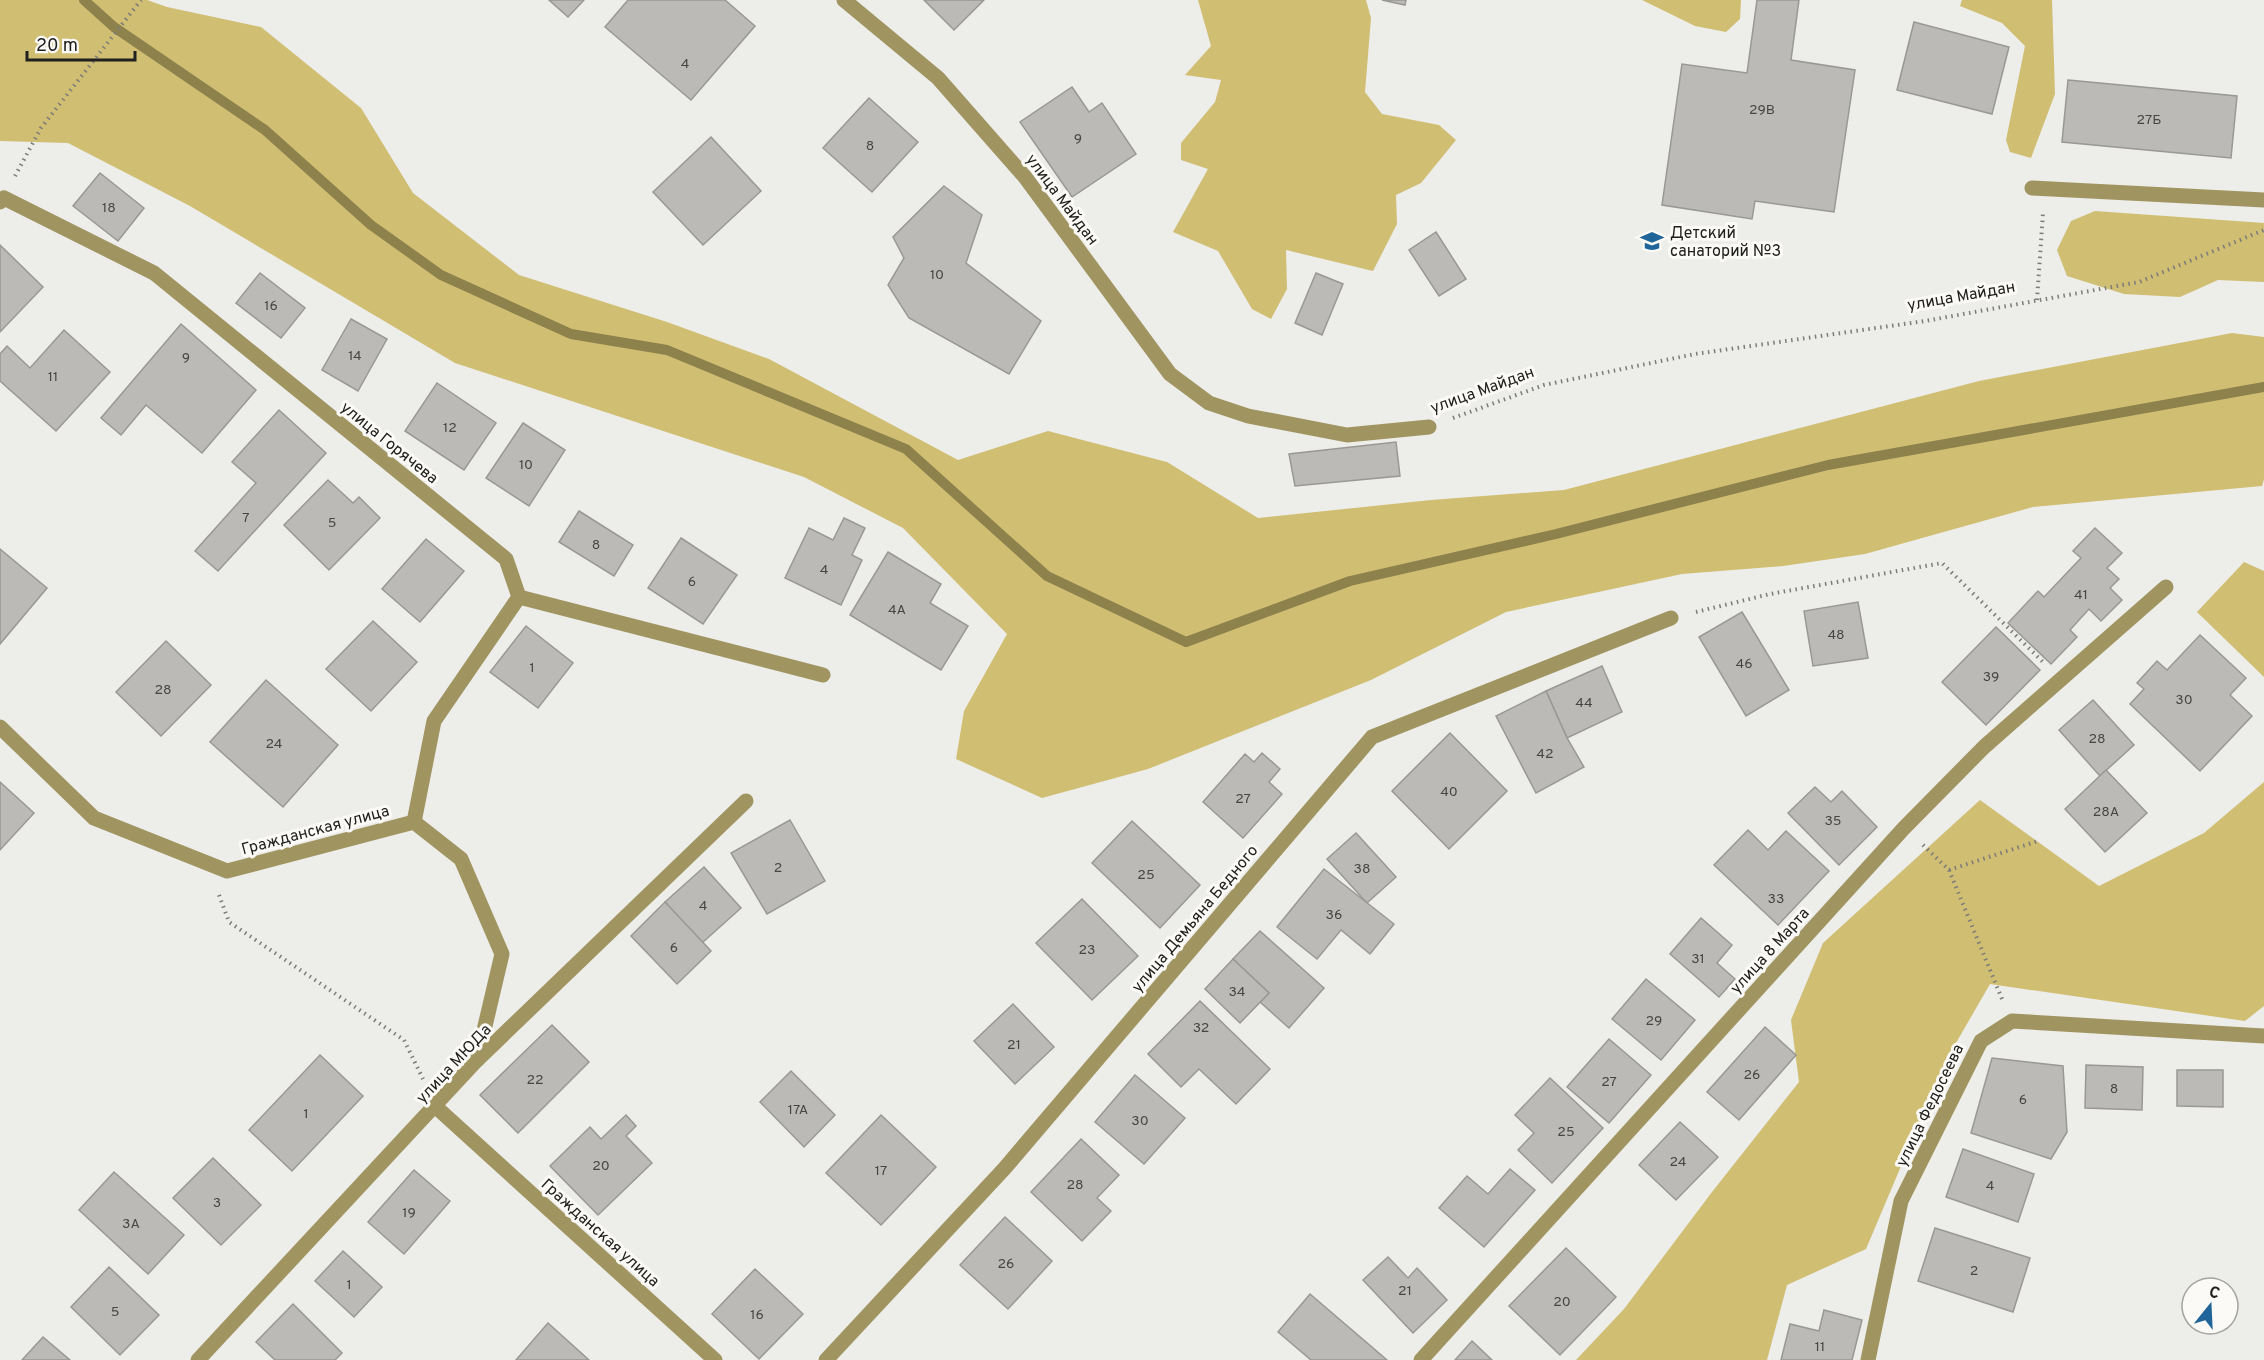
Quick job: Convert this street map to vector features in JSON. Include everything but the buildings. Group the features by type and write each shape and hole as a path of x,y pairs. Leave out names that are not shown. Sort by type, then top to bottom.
{"street":[{"name":"улица Майдан","path":"844,0 938,78 1025,177 1170,374 1209,403 1248,416 1347,435 1429,427"},
{"path":"2038,188 2264,200"},
{"name":"улица Горячева","path":"2,200 154,273 506,560 519,597"},
{"name":"улица 8 Марта","path":"1421,1360 1904,828 1984,747 2166,587"},
{"path":"414,822 434,721 519,597 823,675"},
{"name":"улица Демьяна Бедного","path":"826,1360 1004,1169 1372,737 1671,618"},
{"name":"Гражданская улица","path":"0,727 94,818 227,871 414,822 461,859 502,954 477,1060"},
{"name":"улица МЮДа","path":"198,1360 436,1107 477,1060 746,801"},
{"name":"улица Федосеева","path":"1868,1360 1901,1201 1981,1041 2012,1022 2264,1036"},
{"name":"Гражданская улица","path":"436,1107 715,1360"}],"path":[{"path":"2,200 41,128 141,0"},
{"path":"2037,300 2038,188"},
{"name":"улица Майдан","path":"1429,427 1555,382 1695,354 1925,321 2139,282 2264,230"},
{"path":"1671,618 1770,594 1942,563 2060,679"},
{"path":"1904,828 1949,870 1993,975"},
{"path":"1949,870 2038,841"},
{"path":"207,862 229,922 404,1040 436,1107"}],"shaded area":[{"path":"0,0 147,0 167,7 261,27 361,108 413,193 519,275 667,322 769,359 958,460 1048,431 1167,462 1258,518 1431,500 1564,490 1979,381 2232,333 2264,337 2264,479 2262,486 2033,507 1865,554 1783,566 1682,574 1506,612 1371,680 1148,769 1042,798 956,759 964,711 1007,634 903,528 804,477 455,363 190,206 68,143 0,141"},
{"path":"1198,0 1366,0 1371,18 1365,92 1382,114 1439,125 1456,140 1421,183 1396,195 1397,224 1373,271 1286,250 1287,289 1271,319 1252,309 1218,251 1173,232 1208,169 1181,160 1181,143 1215,102 1221,80 1185,75 1211,46"},
{"path":"1642,0 1741,0 1740,19 1726,32 1695,26"},
{"path":"1962,0 2052,0 2055,94 2031,158 2010,152 2006,140 2025,46 2002,23 1960,6"},
{"path":"2095,211 2264,223 2264,282 2218,280 2180,297 2124,294 2067,276 2057,250 2071,221"},
{"path":"2244,562 2264,571 2264,677 2197,612"},
{"path":"2264,782 2264,1006 2245,1021 1990,984 1945,1062 1866,1249 1787,1285 1767,1360 1576,1360 1624,1309 1799,1082 1791,1020 1823,943 1980,800 2099,886 2204,833"}],"waterway":[{"path":"84,0 114,27 265,130 371,225 441,275 571,334 667,350 906,449 1047,576 1186,642 1350,581 1556,534 1828,465 2264,387"}],"place":[{"name":"Детский санаторий №3","path":"1652,241"}]}
